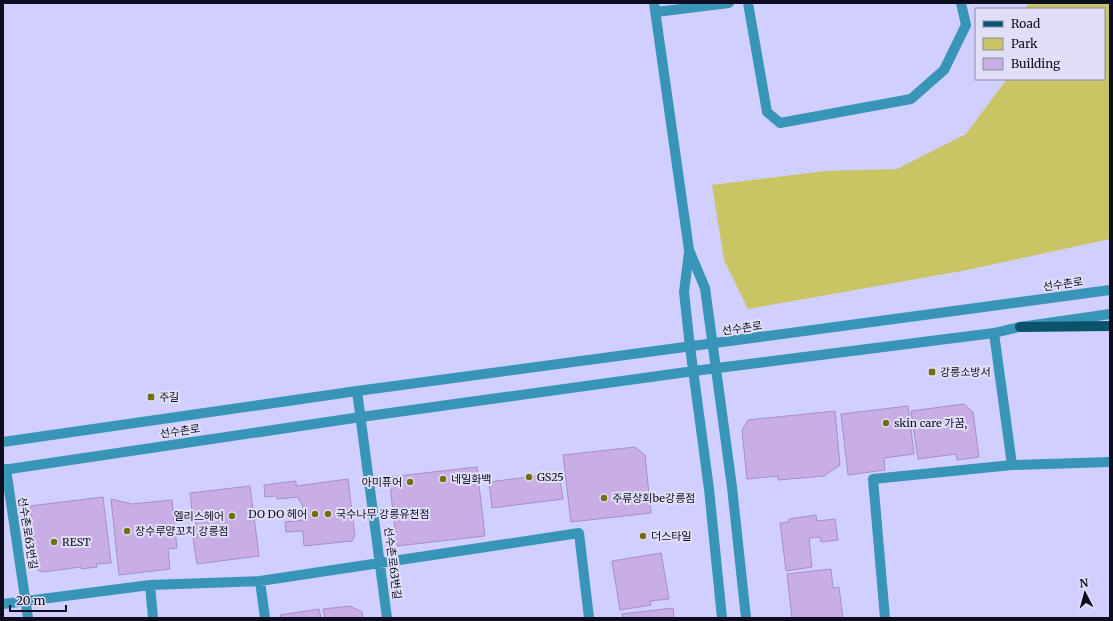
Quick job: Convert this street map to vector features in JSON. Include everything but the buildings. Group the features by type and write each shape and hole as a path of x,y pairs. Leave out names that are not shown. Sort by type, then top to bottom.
{"main road":[{"path":"1020,327 1110,326"}],"street":[{"name":"선수촌로","path":"712,344 705,288 690,250 655,7 729,3"},
{"path":"748,3 767,112 780,123 911,99 944,70 966,25 961,3"},
{"path":"690,250 684,292 709,489 722,618"},
{"name":"선수촌로","path":"3,442 357,391 1110,290"},
{"path":"716,369 994,333 1020,327 1110,314"},
{"path":"994,333 1012,465"},
{"path":"712,344 732,488 746,618"},
{"name":"선수촌로","path":"4,470 361,417 716,369"},
{"name":"선수촌로63번길","path":"357,391 381,562 387,618"},
{"path":"885,618 873,479 1012,465 1110,462"},
{"name":"선수촌로63번길","path":"4,470 28,618"},
{"path":"3,604 150,585 260,582 381,562 579,533 588,618"},
{"path":"260,582 264,618"},
{"path":"150,585 153,618"}],"green space":[{"path":"1028,3 1110,3 1110,239 967,270 748,309 724,260 712,185 825,171 897,169 966,134 1006,80 1105,80 1105,8 1026,8"}],"place":[{"name":"강릉소방서","path":"932,372"},
{"name":"주길","path":"151,397"},
{"name":"skin care 가꿈,","path":"886,423"},
{"name":"GS25","path":"529,477"},
{"name":"네일화백","path":"443,479"},
{"name":"아미퓨어","path":"410,482"},
{"name":"주류상회be강릉점","path":"604,498"},
{"name":"DO DO 헤어","path":"315,514"},
{"name":"국수나무 강릉유천점","path":"328,514"},
{"name":"엘리스헤어","path":"232,516"},
{"name":"장수루양꼬치 강릉점","path":"127,531"},
{"name":"더스타일","path":"643,536"},
{"name":"REST","path":"54,542"}]}
